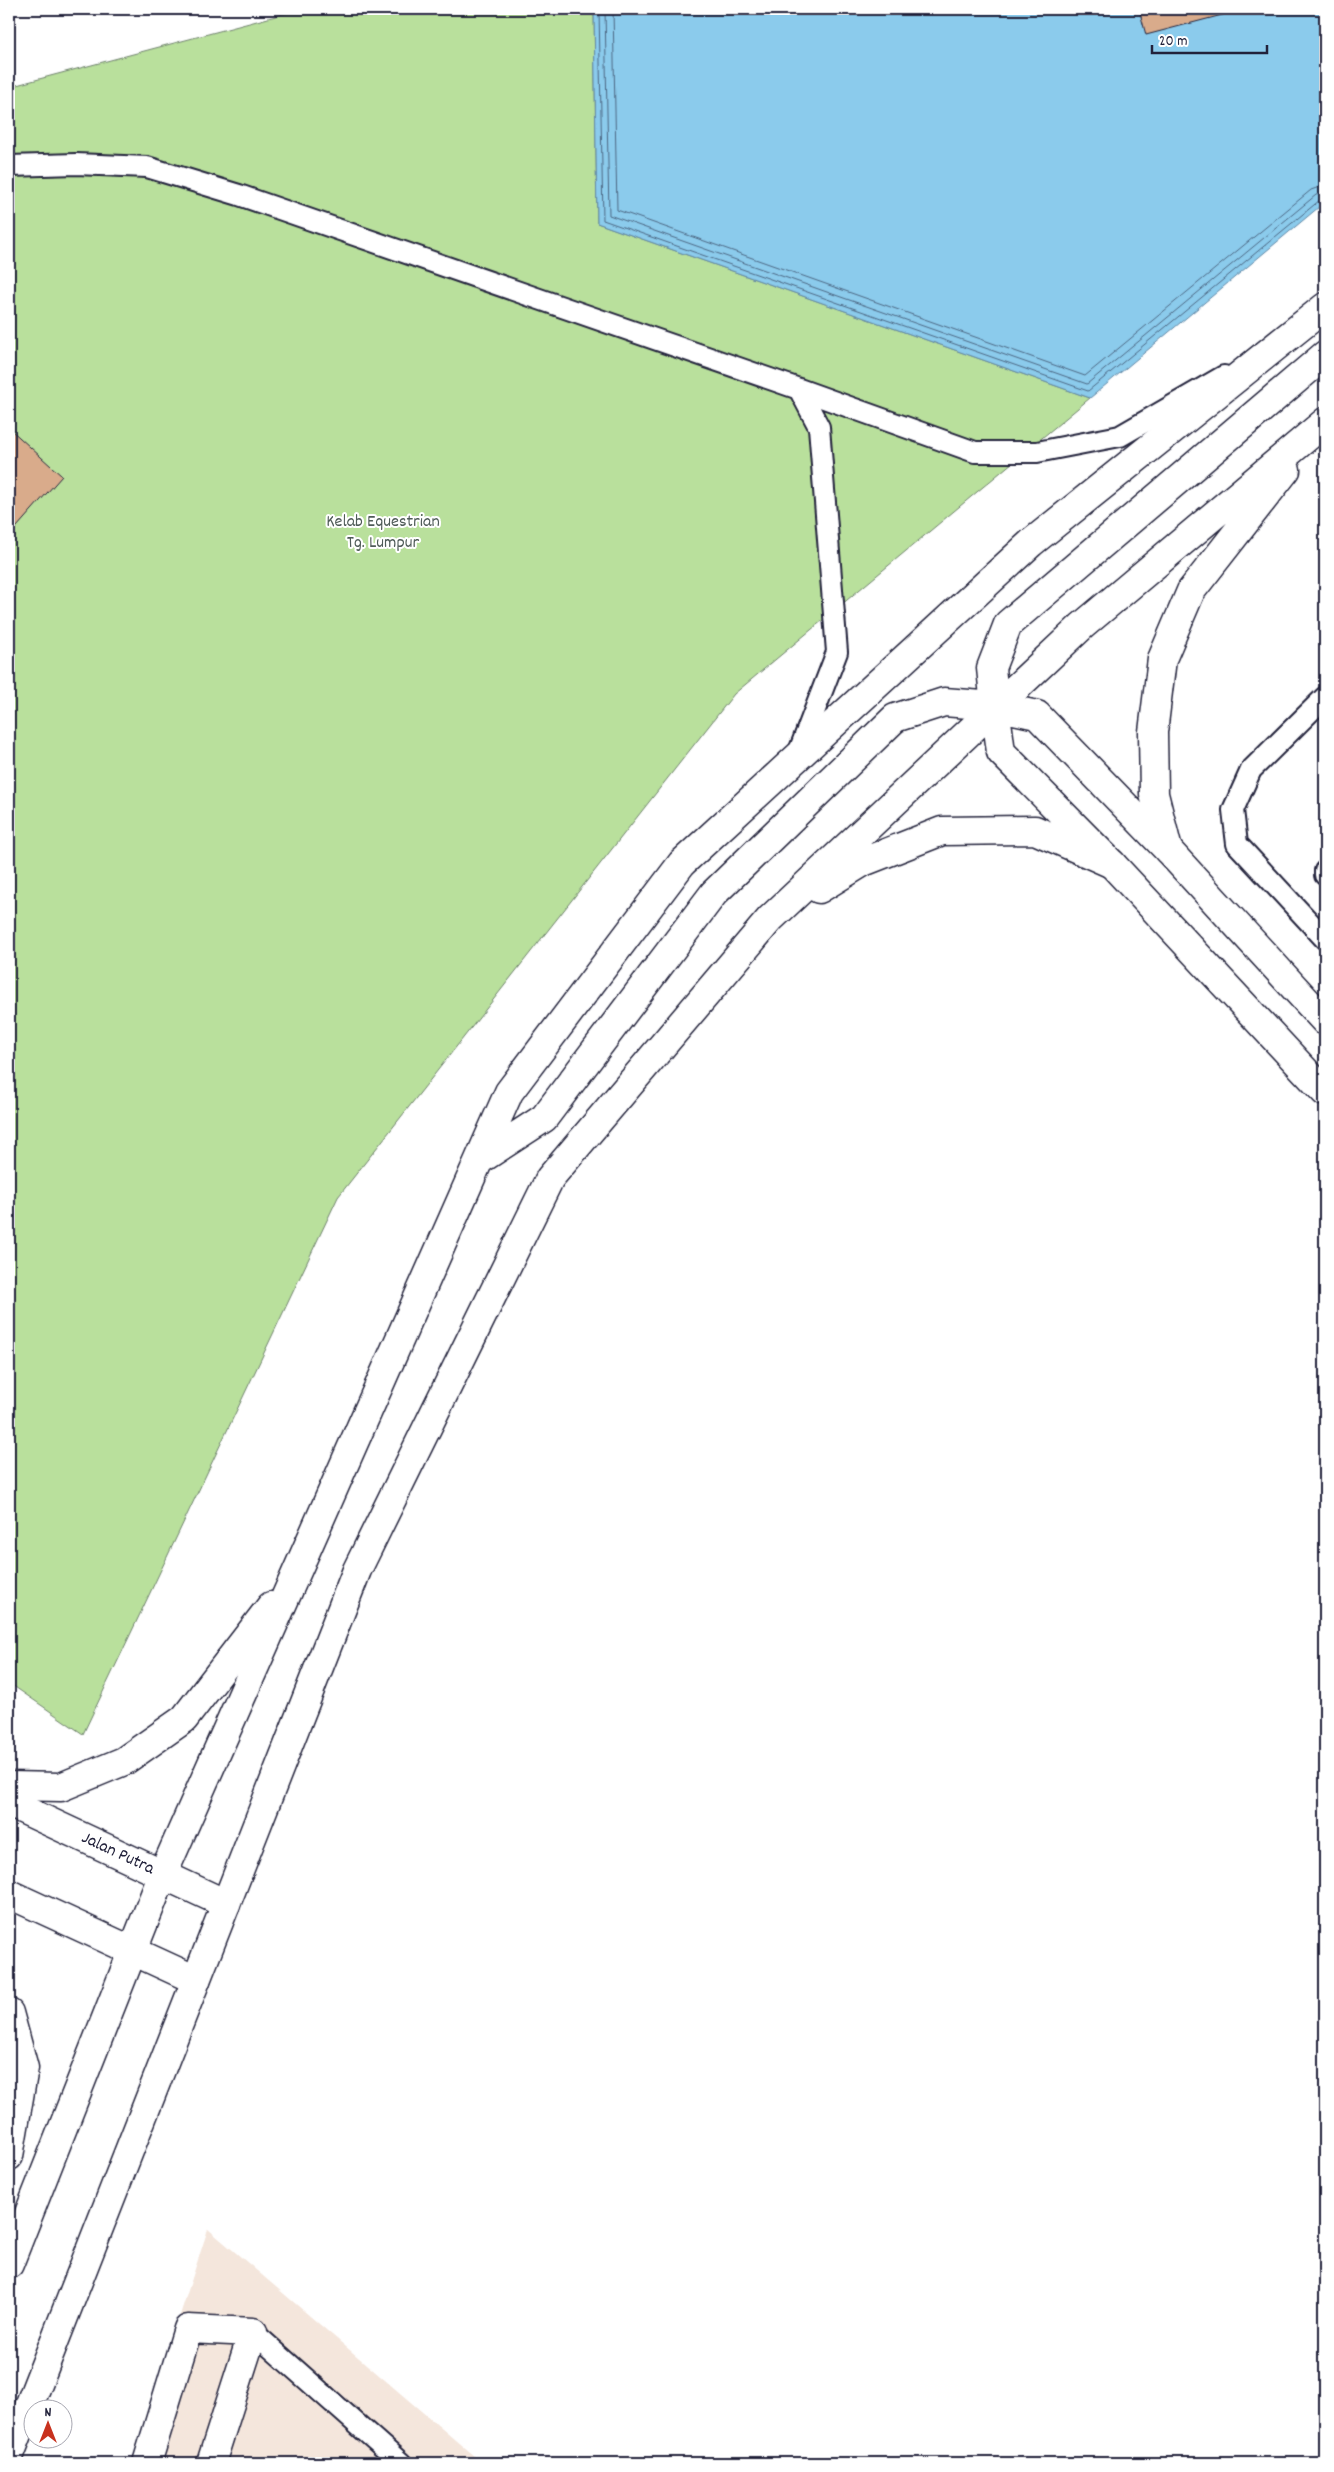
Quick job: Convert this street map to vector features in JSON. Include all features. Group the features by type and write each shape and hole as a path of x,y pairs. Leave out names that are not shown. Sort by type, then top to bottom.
{"main road":[{"path":"9,2264 134,1952 163,1874 481,1159 509,1092 682,863 1031,543 1325,307"},
{"path":"1325,355 1008,624 991,668 1001,752 1112,864 1325,1092"},
{"path":"9,2457 357,1570 550,1178 770,919 1082,626 1324,423"},
{"path":"1168,850 1154,794 1152,732 1162,659 1191,591 1324,423"},
{"path":"481,1159 544,1118 714,893 895,718 944,702 995,706 1037,715 1168,850 1325,1021"},
{"path":"770,919 863,862 942,831 1035,830 1112,864"},
{"path":"9,1786 61,1787 124,1761 184,1719 298,1570"},
{"name":"Jalan Putra","path":"9,1803 226,1904"},
{"path":"9,1894 196,1980"},
{"path":"9,2013 24,2068 9,2156"},
{"path":"147,2463 188,2329 253,2332 211,2463"}],"lane":[{"path":"10,167 76,164 147,167 239,195 975,452 1037,452 1120,436 1280,343"},
{"path":"796,760 837,652 820,427 799,389"},
{"path":"1325,697 1251,770 1233,810 1236,844 1325,939"},
{"path":"253,2332 401,2463"}],"shaded area":[{"path":"208,2229 482,2463 132,2463"}],"green space":[{"name":"Kelab Equestrian Tg. Lumpur","path":"302,9 594,9 597,223 1090,398 734,694 338,1197 83,1734 9,1683 9,87"}],"water":[{"path":"594,9 1325,9 1325,202 1090,398 597,223"}],"building":[{"path":"1139,9 1245,9 1146,35"},
{"path":"9,428 62,476 9,536"}]}
